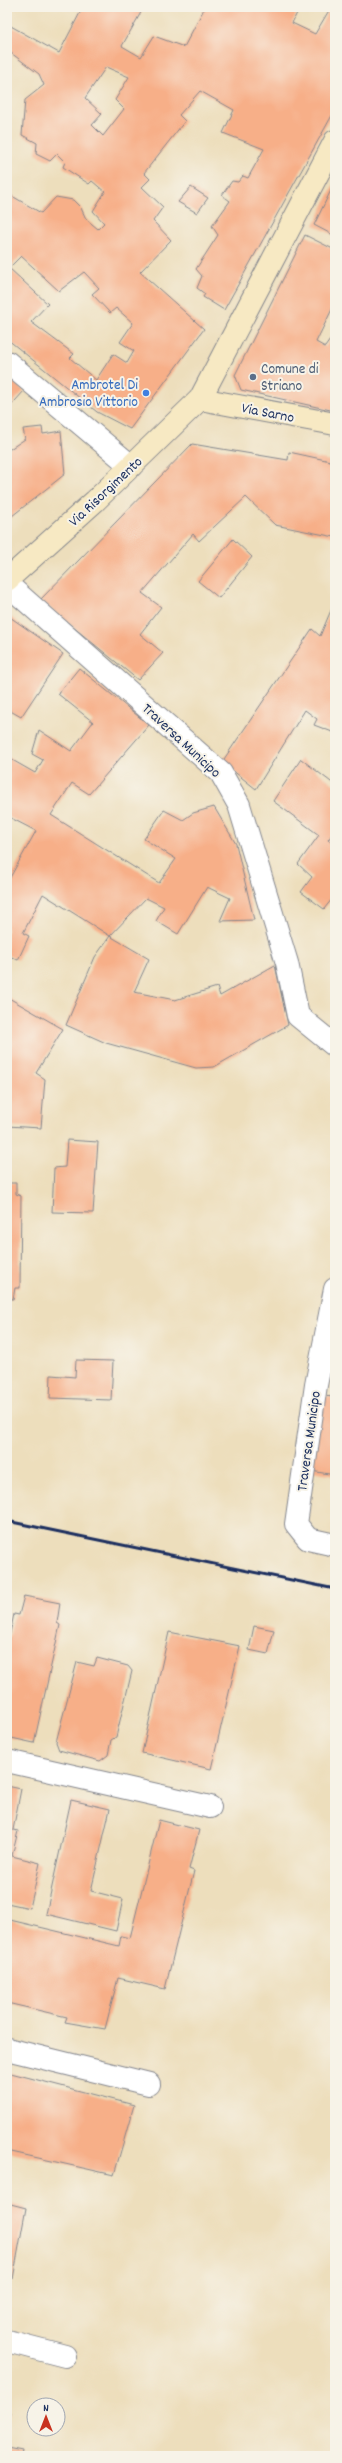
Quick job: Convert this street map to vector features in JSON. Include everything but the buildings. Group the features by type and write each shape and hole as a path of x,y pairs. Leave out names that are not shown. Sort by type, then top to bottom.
{"main road":[{"name":"Via Risorgimento","path":"7,580 131,466 200,399 335,140"},
{"name":"Via Sarno","path":"200,399 335,424"}],"street":[{"path":"7,362 131,466"},
{"name":"Traversa Municipo","path":"7,584 221,774 239,805 287,963 298,1016 335,1046"},
{"name":"Traversa Municipo","path":"335,1289 316,1385 296,1524 308,1539 335,1545"},
{"path":"7,1761 210,1807"},
{"path":"7,2049 149,2084"},
{"path":"7,2341 65,2356"}],"railway":[{"path":"7,1521 335,1589"}],"place":[{"name":"Comune di Striano","path":"253,377"},
{"name":"Ambrotel Di Ambrosio Vittorio","path":"146,393"}]}
